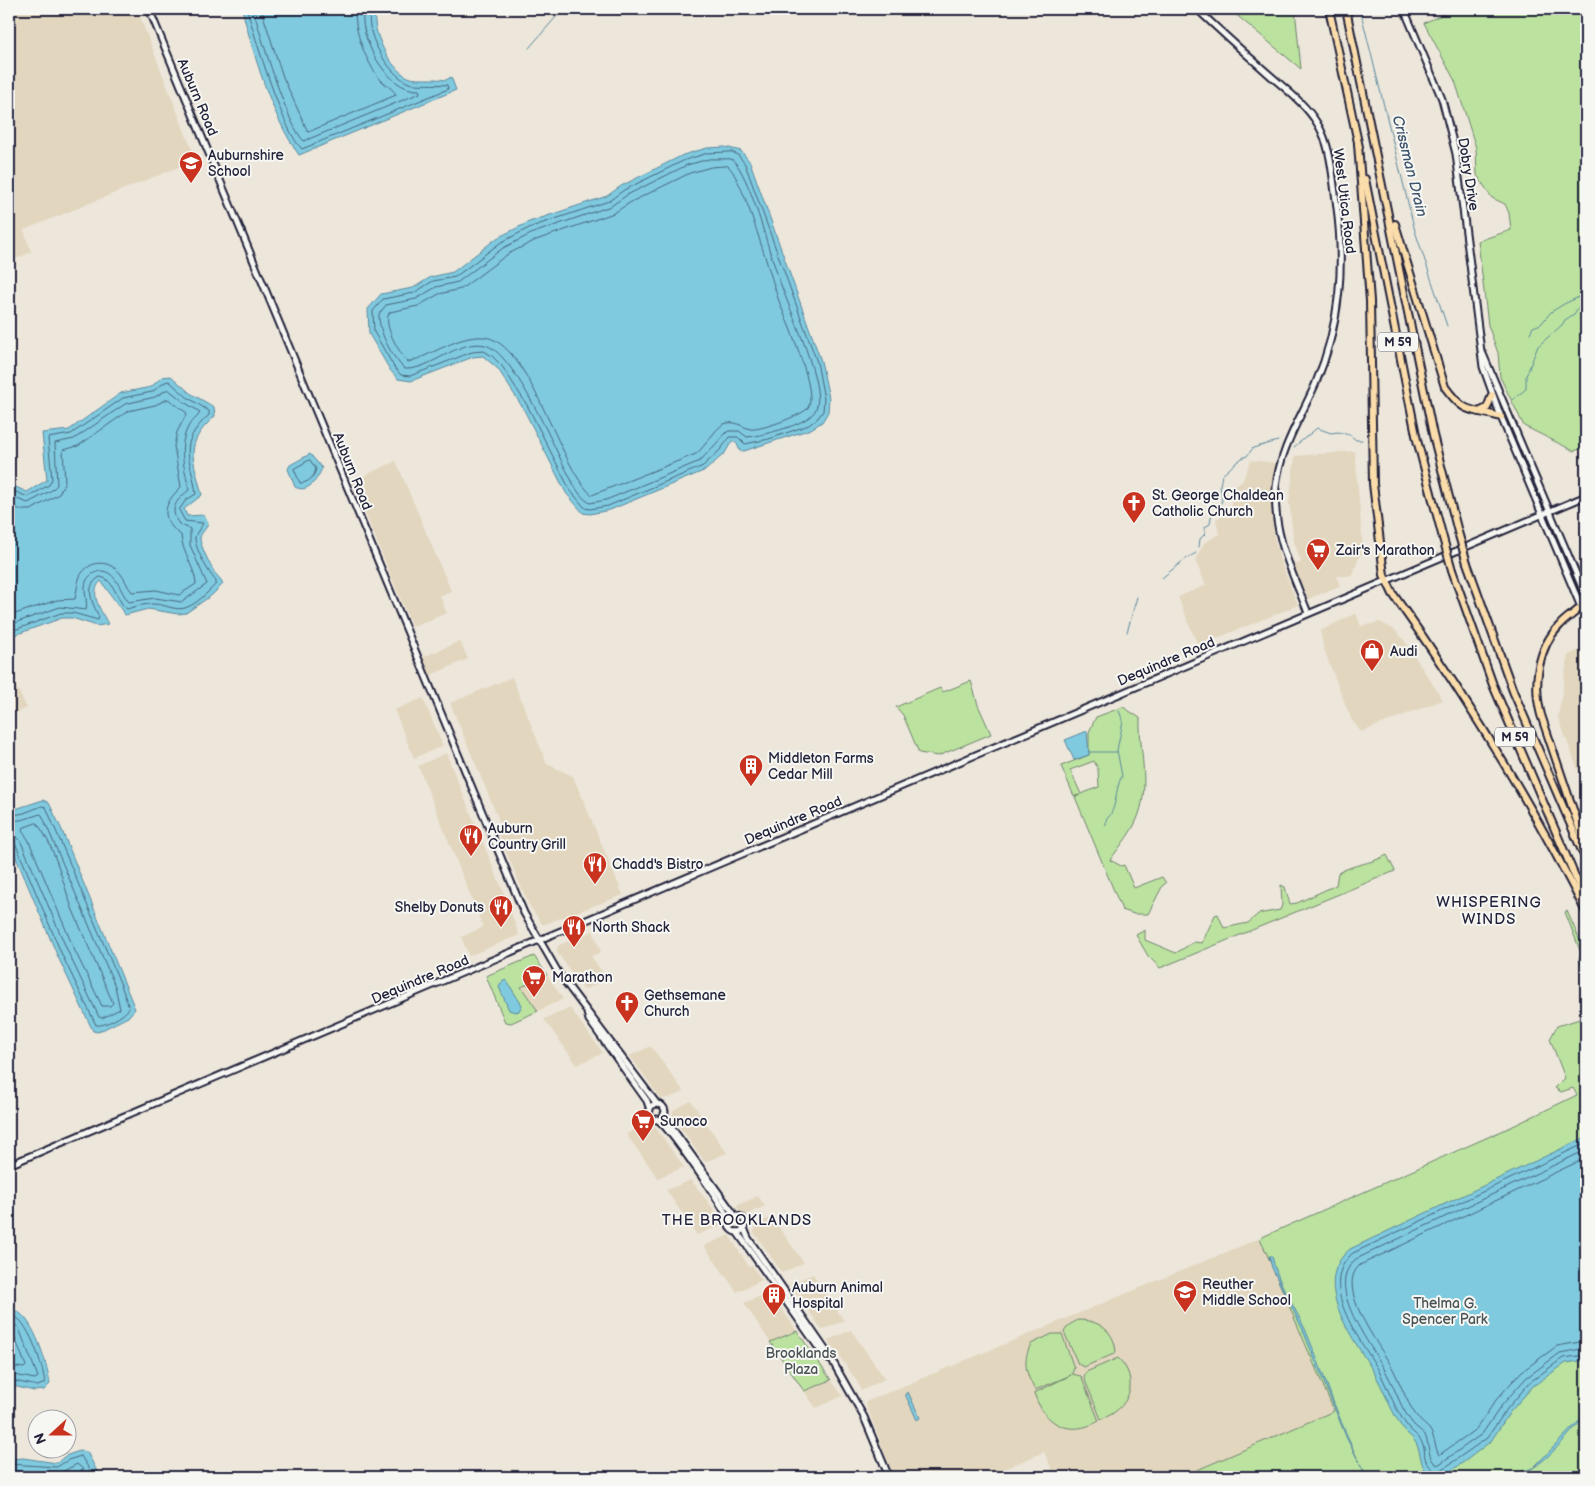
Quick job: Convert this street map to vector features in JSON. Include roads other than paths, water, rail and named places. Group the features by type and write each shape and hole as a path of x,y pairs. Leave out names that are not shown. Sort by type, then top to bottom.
{"highway":[{"name":"M 59","path":"1329,9 1414,426 1442,538 1490,676 1586,902"},
{"name":"M 59","path":"1346,9 1384,187 1433,435 1458,532 1467,563 1507,675 1586,860"},
{"path":"1358,144 1370,301 1373,484 1386,580 1393,594 1505,762 1544,828 1586,912"},
{"path":"1384,187 1446,387 1455,400 1464,408 1500,417"},
{"path":"1477,412 1487,408 1492,394"},
{"path":"1580,607 1559,625 1546,646 1538,673 1537,696 1540,714 1586,848"}],"main road":[{"name":"Auburn Road","path":"149,9 519,902 538,941 587,1013"},
{"name":"West Utica Road","path":"1196,9 1306,108 1321,129 1329,152 1341,242 1338,307 1323,366 1284,452 1276,499 1277,525 1282,550 1308,613"},
{"name":"Dobry Drive","path":"1404,9 1442,99 1456,154 1483,367 1500,417 1586,619"},
{"name":"Dobry Drive","path":"1482,351 1586,596"},
{"path":"1500,417 1514,426"},
{"name":"Dequindre Road","path":"9,1165 1586,496"},
{"path":"1580,607 1586,596"},
{"path":"587,1013 592,1017 657,1104 664,1107 664,1114 669,1124 736,1217 743,1220 748,1238 829,1354 830,1360 864,1417 889,1477"},
{"path":"587,1013 589,1020 647,1101 652,1117 664,1125 730,1222 731,1229 737,1232 825,1357 830,1360"},
{"path":"650,1110 657,1104"},
{"path":"657,1119 664,1114"},
{"path":"730,1222 736,1217"},
{"path":"737,1232 744,1228"}],"water":[{"path":"242,9 376,9 376,27 379,38 383,49 396,68 414,79 446,80 451,77 456,90 299,155 280,122 264,85"},
{"path":"725,147 741,151 750,162 821,361 829,398 828,412 822,422 811,429 744,451 740,451 736,442 732,441 725,453 706,470 610,510 590,514 583,513 566,493 523,408 498,369 483,356 473,357 411,381 398,379 390,370 369,334 368,309 381,294 413,288 431,277 453,272 497,238 529,222 607,196 621,186 683,155 707,148"},
{"path":"171,376 190,393 214,407 215,416 198,435 194,444 194,461 202,495 184,509 187,516 203,515 208,522 207,527 201,534 200,541 213,570 223,584 212,595 186,613 178,614 148,609 125,615 101,581 97,586 96,597 108,624 97,626 72,618 62,618 9,637 9,484 27,492 47,480 42,433 69,430 121,393 151,387 162,377"},
{"path":"310,454 322,468 312,484 304,489 300,489 295,487 288,469 290,465"},
{"path":"1087,731 1089,755 1074,760 1065,740"},
{"path":"43,800 49,803 61,828 135,1009 128,1017 98,1032 93,1031 58,957 9,841 9,811"},
{"path":"506,980 522,1005 519,1011 509,1010 499,987"},
{"path":"1586,1137 1586,1360 1566,1363 1533,1386 1510,1412 1491,1441 1468,1459 1445,1475 1428,1474 1423,1466 1416,1443 1399,1423 1377,1378 1340,1314 1333,1279 1338,1263 1350,1249"},
{"path":"1269,1256 1272,1256 1282,1284 1305,1329 1341,1422 1367,1477 1347,1439 1302,1328 1272,1268"},
{"path":"16,1311 23,1315 29,1323 39,1343 50,1384 44,1390 34,1391 9,1385 9,1313"},
{"path":"908,1392 920,1418 917,1420 905,1394"},
{"path":"1586,1414 1550,1455 1534,1467"},
{"path":"78,1451 87,1452 100,1477 9,1477 9,1459 23,1458 57,1463 63,1458 78,1458"},
{"path":"1532,1468 1517,1475 1505,1477"}],"waterway":[{"path":"529,48 563,9"},
{"name":"Crissman Drain","path":"1360,9 1415,231 1447,326"},
{"path":"1512,400 1526,389 1526,376 1538,346 1574,314 1582,302 1582,281 1586,274"},
{"path":"1530,333 1533,327 1541,324 1551,312 1581,296"},
{"path":"1294,447 1317,428 1331,433 1338,432 1350,435 1356,440 1362,440"},
{"path":"1199,547 1200,539 1205,534 1205,527 1210,524 1211,517 1222,501 1220,485 1222,475 1247,456 1253,448 1278,441"},
{"path":"1162,578 1196,553"},
{"path":"1127,632 1137,597"},
{"path":"1106,825 1106,820 1110,816 1122,776 1117,750 1123,721 1119,711"},
{"path":"1090,752 1117,752"}],"place":[{"name":"Auburnshire School","path":"191,184"},
{"name":"St. George Chaldean Catholic Church","path":"1134,524"},
{"name":"Zair's Marathon","path":"1318,571"},
{"name":"Audi","path":"1372,672"},
{"name":"Middleton Farms Cedar Mill","path":"751,787"},
{"name":"Auburn Country Grill","path":"471,857"},
{"name":"Chadd's Bistro","path":"595,885"},
{"name":"Shelby Donuts","path":"501,928"},
{"name":"North Shack","path":"574,948"},
{"name":"Marathon","path":"534,998"},
{"name":"Gethsemane Church","path":"627,1024"},
{"name":"Sunoco","path":"643,1142"},
{"name":"Reuther Middle School","path":"1185,1313"},
{"name":"Auburn Animal Hospital","path":"774,1316"}],"district":[{"name":"WHISPERING WINDS","path":"1489,910"},
{"name":"THE BROOKLANDS","path":"737,1220"}],"park label":[{"name":"Thelma G. Spencer Park","path":"1445,1312"},
{"name":"Brooklands Plaza","path":"801,1362"}]}
